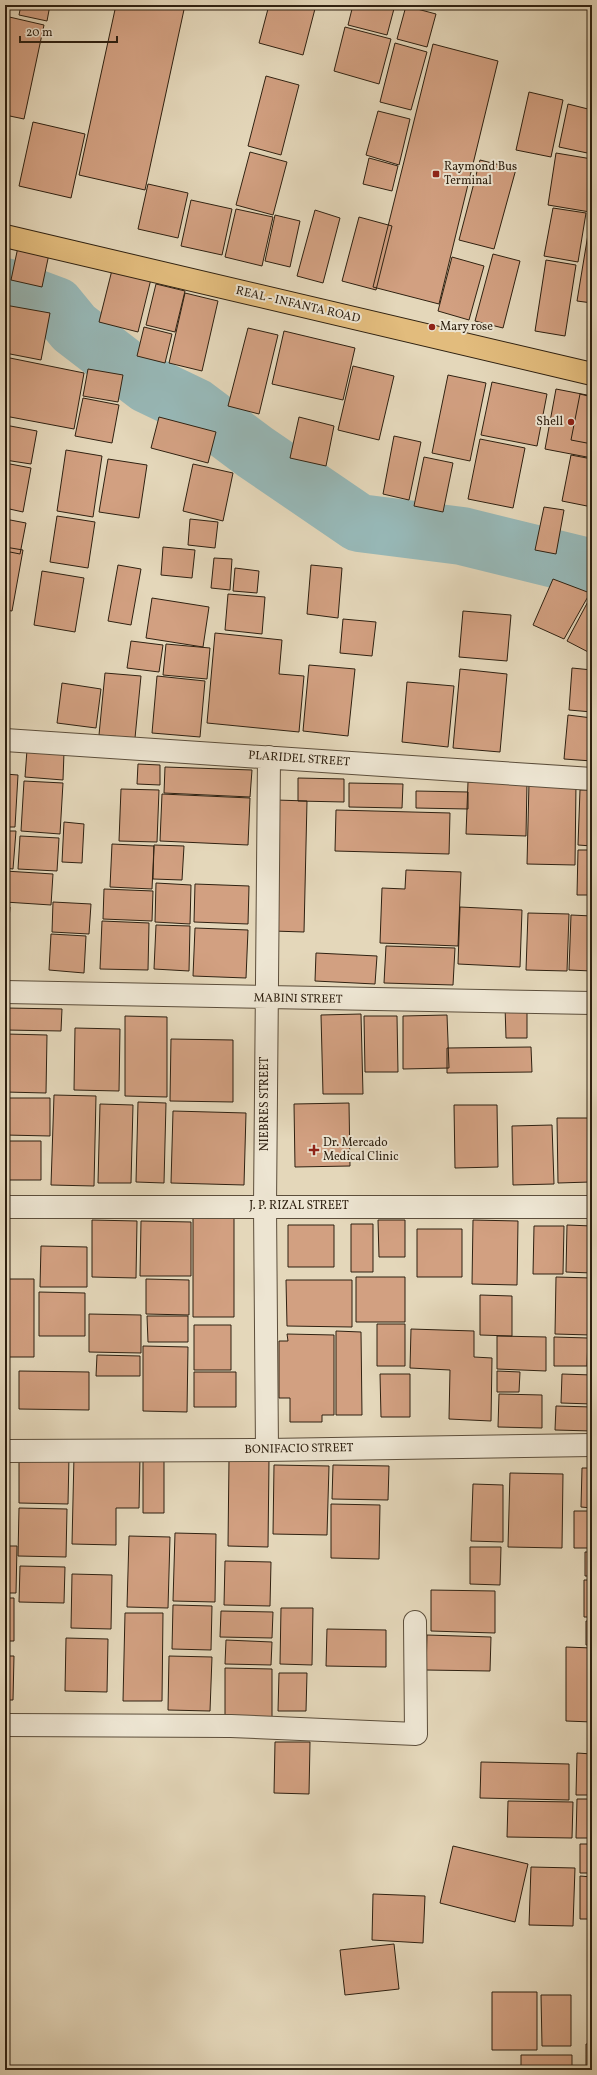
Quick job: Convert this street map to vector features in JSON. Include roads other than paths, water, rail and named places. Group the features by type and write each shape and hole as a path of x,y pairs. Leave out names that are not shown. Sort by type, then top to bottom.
{"main road":[{"name":"REAL - INFANTA ROAD","path":"5,236 592,374"}],"street":[{"name":"PLARIDEL STREET","path":"5,740 592,779"},
{"name":"NIEBRES STREET","path":"267,1450 264,1206 269,757"},
{"name":"MABINI STREET","path":"5,992 592,1003"},
{"name":"J. P. RIZAL STREET","path":"5,1206 592,1208"},
{"name":"BONIFACIO STREET","path":"5,1451 267,1450 592,1445"},
{"path":"5,1725 231,1726 416,1734 416,1622"}],"waterway":[{"path":"5,287 56,306 74,328 147,384 195,407 255,452 359,523 462,536 592,568"}],"place":[{"name":"Raymond Bus Terminal","path":"436,174"},
{"name":"Mary rose","path":"432,327"},
{"name":"Shell","path":"571,422"},
{"name":"Dr. Mercado Medical Clinic","path":"314,1150"}]}
